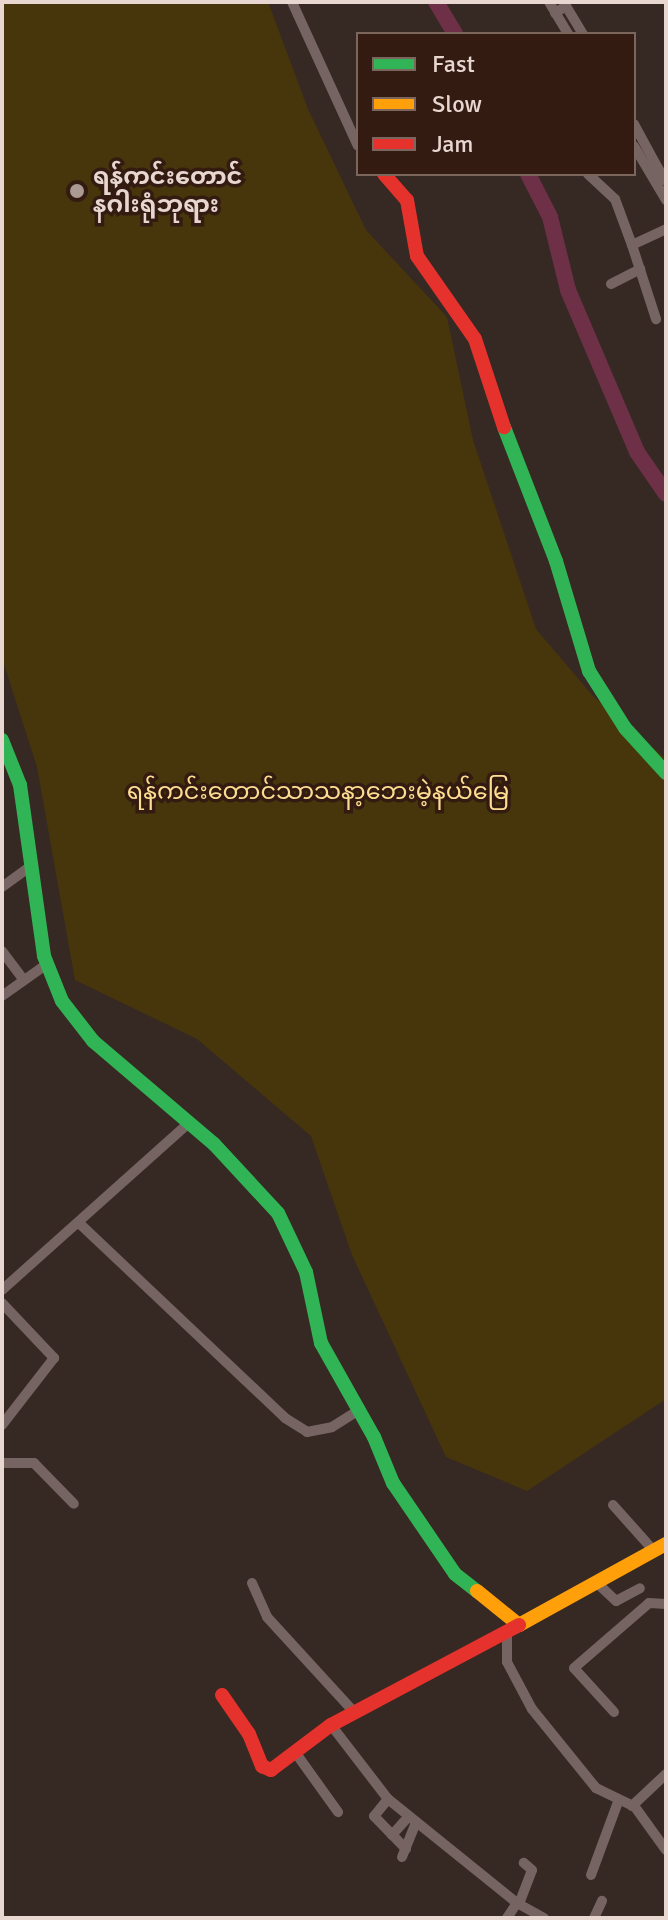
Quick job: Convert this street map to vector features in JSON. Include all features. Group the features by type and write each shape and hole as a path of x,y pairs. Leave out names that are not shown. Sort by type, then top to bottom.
{"street":[{"path":"292,2 356,142"},
{"path":"549,2 581,32"},
{"path":"559,10 567,32"},
{"path":"636,129 666,200"},
{"path":"636,148 666,181"},
{"path":"386,176 407,200 417,256 475,339 514,458 556,561 589,671 625,728 666,773"},
{"path":"590,176 615,199 656,319"},
{"path":"632,245 666,229"},
{"path":"611,284 640,269"},
{"path":"2,740 20,785 47,964 62,1001 93,1041 190,1122 244,1173 283,1223 306,1272 321,1343 393,1483 437,1551 476,1594 513,1628"},
{"path":"2,887 31,866"},
{"path":"2,951 22,978"},
{"path":"2,996 22,978 47,964"},
{"path":"2,1290 190,1122"},
{"path":"79,1223 285,1418 307,1432 332,1427 358,1411"},
{"path":"2,1303 54,1358 2,1425"},
{"path":"2,1463 34,1463 74,1504"},
{"path":"222,1695 249,1734 262,1766 271,1770 331,1725 662,1549 613,1505"},
{"path":"252,1583 267,1617 355,1713"},
{"path":"598,1584 616,1601 640,1588"},
{"path":"614,1712 574,1668 649,1603 666,1604"},
{"path":"513,1628 505,1655 524,1698 586,1777 618,1802 632,1806 666,1850"},
{"path":"331,1725 388,1799 515,1911 544,1918"},
{"path":"295,1752 338,1812"},
{"path":"632,1806 666,1774"},
{"path":"388,1799 374,1816 404,1853 412,1819"},
{"path":"591,1875 618,1802"},
{"path":"392,1835 412,1819"},
{"path":"515,1911 532,1870 524,1863"},
{"path":"594,1918 602,1901"}],"green space":[{"name":"ရန်ကင်းတောင်သာသနာ့ဘေးမဲ့နယ်မြေ","path":"2,2 268,2 308,109 366,230 447,317 473,440 536,629 593,696 666,759 666,1399 527,1491 446,1457 352,1255 311,1136 197,1039 75,980 37,767 2,658"}],"waterway":[{"path":"436,2 454,32"},
{"path":"529,176 550,217 568,290 637,452 666,494"}],"traffic: fast":[{"path":"504,427 556,561 589,671 625,728 666,773"},
{"path":"2,740 20,785 44,956 62,1001 93,1041 214,1144 278,1213 306,1272 321,1343 374,1437 393,1483 455,1574 477,1591"}],"traffic: slow":[{"path":"477,1591 519,1625 666,1544"}],"traffic: jam":[{"path":"386,176 407,200 417,256 475,339 504,427"},
{"path":"222,1695 249,1734 262,1766 271,1770 331,1725 519,1625"}],"place":[{"name":"ရန်ကင်းတောင် နဂါးရုံဘုရား","path":"77,191"}]}
